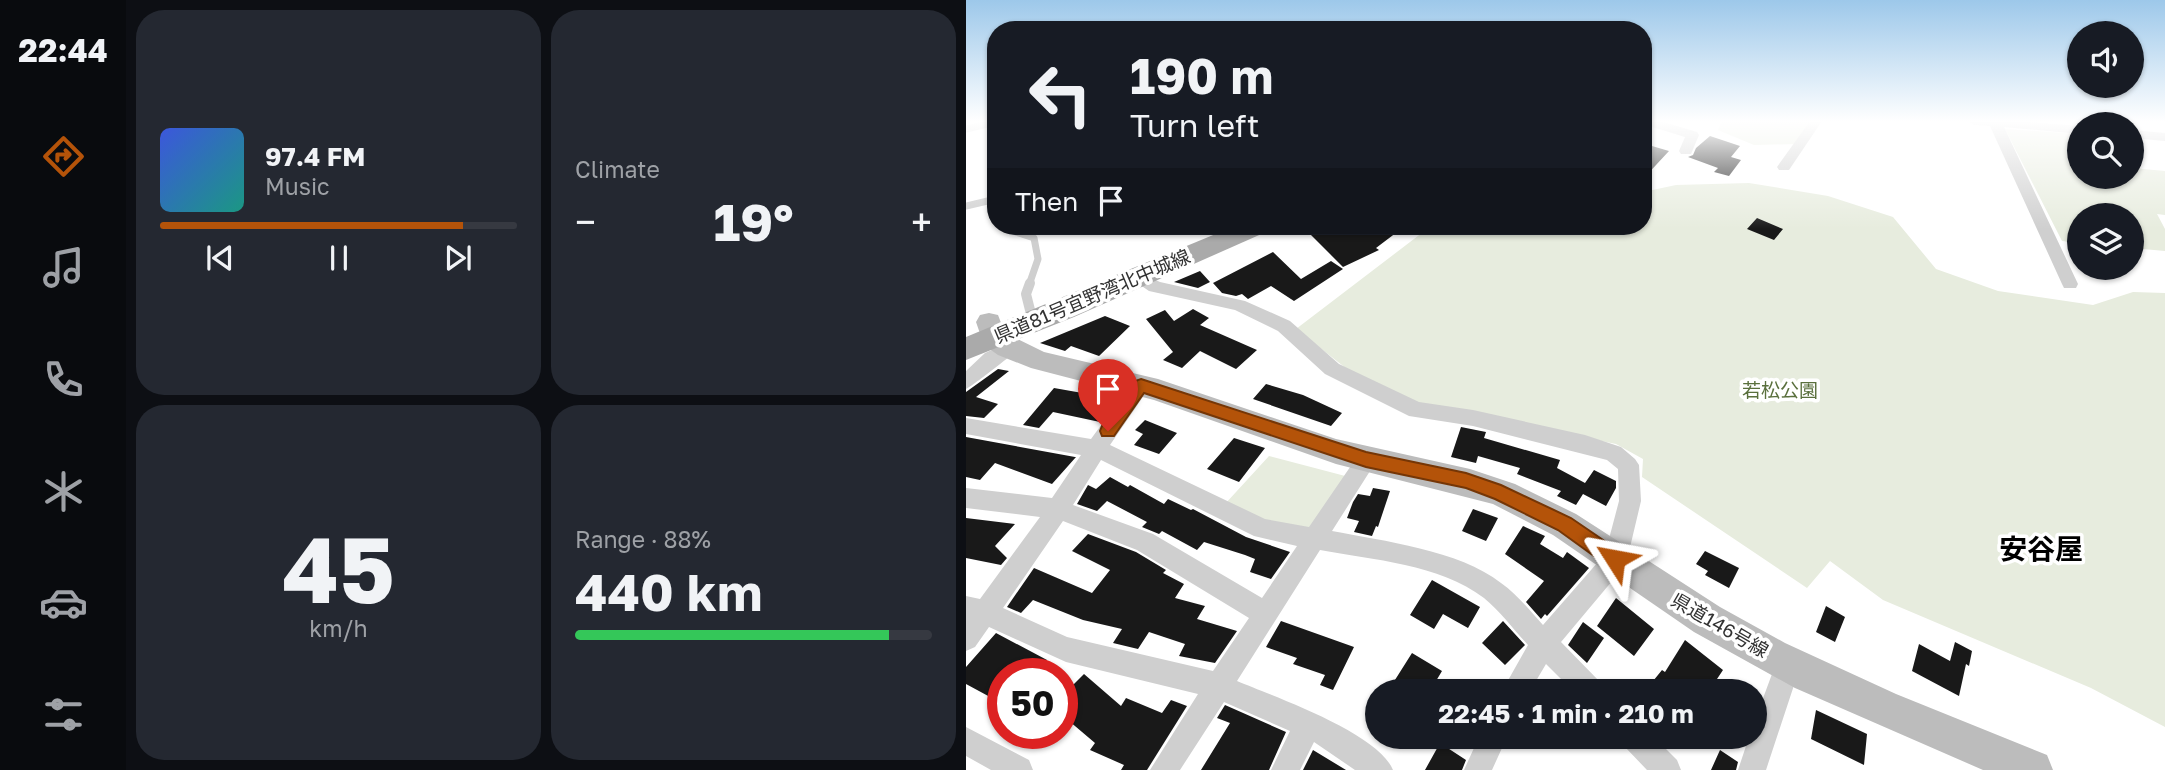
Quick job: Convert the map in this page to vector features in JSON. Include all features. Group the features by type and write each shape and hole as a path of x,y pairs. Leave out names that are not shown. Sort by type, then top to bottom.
{"main road":[{"name":"県道81号宜野湾北中城線","path":"985,338 1177,244 1210,235"},
{"name":"県道81号宜野湾北中城線","path":"1030,315 1138,278 1236,235"},
{"name":"県道146号線","path":"985,338 1024,356 1141,385 1366,460 1466,481 1501,493 1564,524 1737,638 1788,664 2032,770"}],"street":[{"path":"1784,167 1791,157"},
{"path":"2011,157 2070,284"},
{"path":"1138,278 1154,288 1239,305 1284,327 1332,369 1416,410 1473,418 1586,444 1614,453 1628,465 1630,502 1615,559 1544,643 1522,679"},
{"path":"966,382 992,358 985,338"},
{"path":"966,638 975,610 1058,509 1141,385"},
{"path":"966,426 1096,449 1121,458 1262,529 1418,558 1459,573 1492,590 1579,679"},
{"path":"1164,770 1366,460"},
{"path":"966,498 1058,509 1145,542 1265,614"},
{"path":"975,610 1066,649 1219,685 1334,737 1379,770"},
{"path":"1752,770 1788,664"},
{"path":"1285,770 1308,725"},
{"path":"966,741 1018,770"},
{"path":"1478,770 1488,749"},
{"path":"1647,749 1667,770"}],"lane":[{"path":"966,206 987,201"},
{"path":"1023,235 1034,239 1038,260 1026,294 1030,315"}],"green space":[{"path":"2019,157 2067,157 2067,189 2144,189 2144,169 2165,171 2165,215 2157,214 2165,229 2165,251 2144,249 2144,203 2067,203 2067,242 2062,241"},
{"name":"若松公園","path":"1749,183 1828,196 1893,217 1936,269 1998,291 2093,305 2133,292 2165,293 2165,727 2091,688 1883,600 1830,561 1807,588 1642,477 1643,459 1616,444 1471,414 1437,415 1347,369 1296,329 1419,235 1652,235 1652,190 1676,185"},
{"path":"1269,456 1349,477 1313,534 1263,525 1225,504"}],"building":[{"path":"1652,157 1663,157 1652,169"},
{"path":"1688,157 1731,157 1741,160 1729,176 1714,172 1718,168"},
{"path":"1757,218 1783,229 1774,240 1747,229"},
{"path":"1311,235 1393,235 1376,248 1379,250 1343,267"},
{"path":"1273,252 1301,279 1331,261 1343,269 1294,301 1271,286 1248,299 1242,294 1236,296 1222,293 1213,283"},
{"path":"1200,271 1210,282 1198,288 1174,282"},
{"path":"1193,309 1209,318 1200,325 1257,350 1236,369 1200,351 1182,368 1163,360 1173,352 1146,319 1165,310 1174,321"},
{"path":"1105,316 1130,326 1099,356 1071,346 1065,351 1040,343"},
{"path":"998,369 1009,371 976,397 998,404 984,418 966,416 966,392"},
{"path":"1266,384 1303,395 1342,413 1331,426 1253,399"},
{"path":"1054,388 1116,400 1100,422 1053,412 1039,428 1023,425"},
{"path":"1145,420 1177,433 1159,454 1134,445 1143,434 1135,430"},
{"path":"1461,427 1486,432 1484,438 1560,460 1557,468 1585,483 1594,470 1616,481 1616,488 1606,506 1583,494 1576,505 1557,496 1561,491 1517,474 1520,468 1478,456 1476,463 1451,457"},
{"path":"966,437 1076,457 1052,484 995,463 980,480 966,477"},
{"path":"1234,438 1265,448 1239,482 1207,469"},
{"path":"1110,477 1164,504 1168,499 1246,537 1290,552 1271,579 1250,572 1255,559 1204,542 1197,550 1162,531 1159,534 1142,527 1147,522 1107,501 1097,511 1077,504 1088,485 1096,489"},
{"path":"1373,488 1390,491 1378,527 1376,526 1372,536 1354,532 1359,521 1347,518 1358,494 1370,496"},
{"path":"1473,509 1498,518 1486,541 1462,531"},
{"path":"966,518 1015,524 995,546 1007,558 1001,565 966,558"},
{"path":"1523,526 1545,536 1540,544 1563,558 1567,552 1589,568 1547,616 1545,614 1541,619 1526,602 1544,581 1505,554"},
{"path":"1088,534 1136,552 1166,570 1163,573 1184,584 1175,598 1205,606 1197,619 1237,631 1215,663 1179,656 1185,644 1149,632 1138,649 1113,643 1122,629 1083,620 1033,600 1021,613 1007,607 1034,568 1092,593 1110,570 1072,551"},
{"path":"1705,551 1739,568 1729,588 1705,575 1708,571 1696,564"},
{"path":"1432,580 1480,607 1468,628 1443,614 1434,629 1410,615"},
{"path":"1616,598 1654,629 1634,656 1597,626"},
{"path":"1826,606 1845,617 1835,642 1816,632"},
{"path":"1281,621 1354,647 1333,690 1320,685 1325,675 1293,664 1297,658 1266,647"},
{"path":"1503,621 1525,645 1505,665 1482,643"},
{"path":"1583,622 1604,638 1587,663 1568,645"},
{"path":"996,633 1043,658 987,658 987,695 966,684 966,667"},
{"path":"1685,640 1723,670 1717,679 1655,679 1662,670 1665,672"},
{"path":"1955,642 1972,651 1969,666 1966,664 1959,696 1912,671 1919,644 1950,661"},
{"path":"1412,653 1442,671 1437,679 1396,679"},
{"path":"1084,674 1121,706 1126,698 1162,713 1171,700 1187,706 1147,770 1121,770 1124,765 1090,750 1095,743 1078,729 1078,680"},
{"path":"1225,705 1286,732 1269,770 1201,770 1230,723 1217,718"},
{"path":"1816,710 1867,734 1864,765 1811,739"},
{"path":"1437,749 1449,749 1466,760 1462,770 1425,770"},
{"path":"1313,750 1346,770 1303,770"},
{"path":"1720,750 1738,762 1736,770 1711,770"}],"district":[{"name":"安谷屋","path":"2041,549"}],"route":[{"path":"1108,431 1141,385 1366,460 1432,472 1501,493 1564,524 1615,559"}]}
